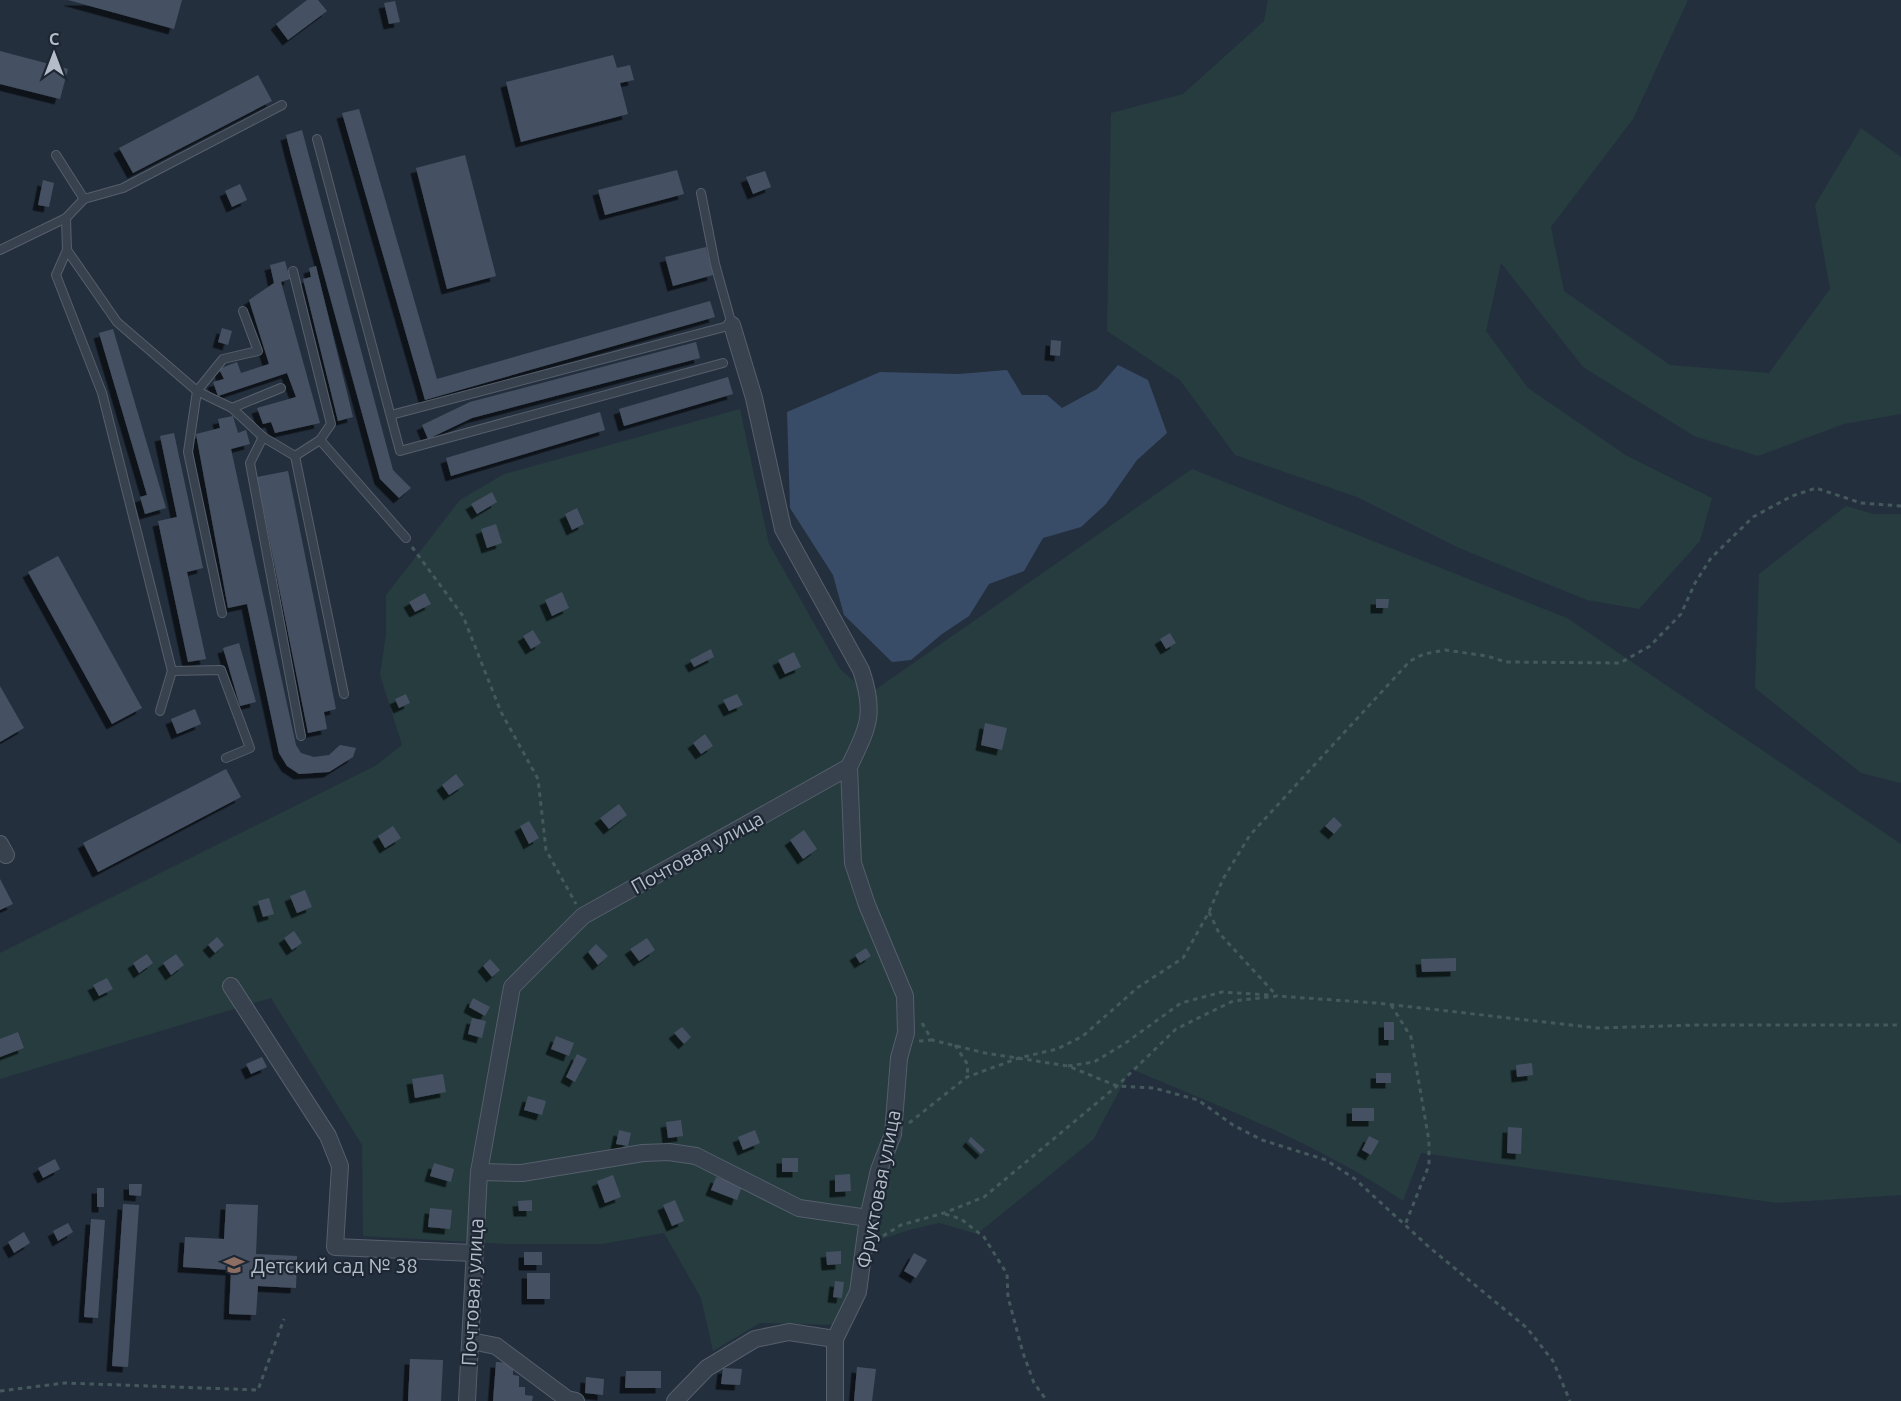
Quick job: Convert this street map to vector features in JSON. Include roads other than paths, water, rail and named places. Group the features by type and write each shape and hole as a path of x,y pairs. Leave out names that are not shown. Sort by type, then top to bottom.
{"street":[{"path":"732,325 754,398 783,529 850,648 869,694 869,724 849,768"},
{"name":"Почтовая улица","path":"467,1401 478,1172 512,987 583,916 849,768"},
{"name":"Фруктовая улица","path":"835,1401 835,1339 858,1292 868,1218 879,1170 893,1134 899,1058 906,1033 905,996 867,905 853,863 849,768"},
{"path":"231,986 328,1136 340,1166 335,1247 473,1253"},
{"path":"478,1172 522,1173 643,1152 669,1152 696,1156 799,1208 868,1218"},
{"path":"675,1401 707,1368 755,1339 789,1332 835,1339"},
{"path":"471,1341 496,1346 570,1400"}],"lane":[{"path":"0,250 66,218 84,199 123,188 282,105"},
{"path":"317,139 400,451 723,363"},
{"path":"56,156 84,199"},
{"path":"391,415 732,325 715,264 701,193"},
{"path":"66,218 68,250 56,275 102,393 172,671 160,711"},
{"path":"68,250 117,322 197,391 232,408 263,437 295,456 344,694"},
{"path":"293,271 331,424 320,440 295,456"},
{"path":"222,613 188,452 197,391 223,359 258,351 243,311"},
{"path":"232,408 281,388"},
{"path":"263,437 250,463 301,736"},
{"path":"320,440 406,538"},
{"path":"172,671 221,670 250,748 226,758"}],"water":[{"path":"1118,365 1148,380 1167,433 1137,460 1106,504 1081,527 1043,538 1024,571 989,584 969,616 942,634 911,660 892,662 844,615 833,575 790,508 787,412 880,372 959,374 1007,370 1022,395 1047,395 1062,408 1097,389"}],"place":[{"name":"Детский сад № 38","path":"234,1265"}]}
